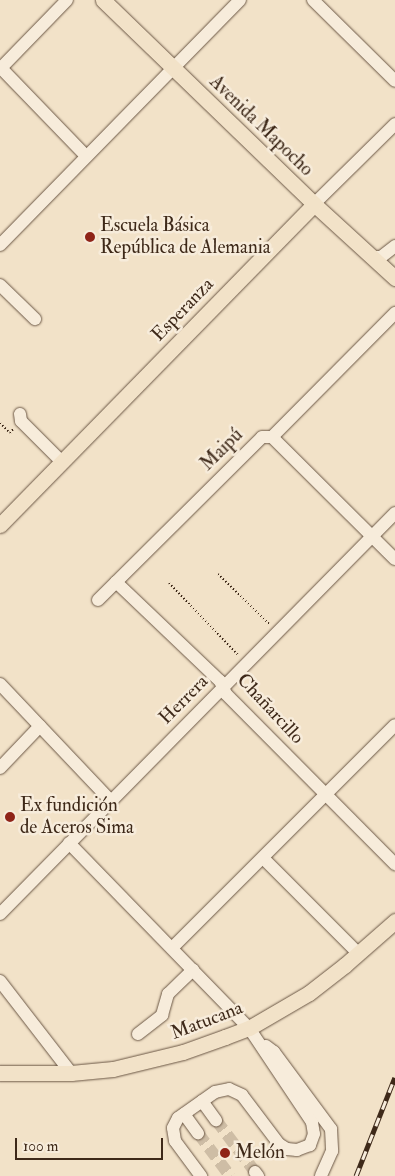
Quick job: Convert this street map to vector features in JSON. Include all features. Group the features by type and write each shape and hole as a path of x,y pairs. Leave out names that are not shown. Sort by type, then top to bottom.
{"main road":[{"name":"Avenida Mapocho","path":"103,0 314,204 395,278"},
{"name":"Esperanza","path":"0,525 314,204"},
{"name":"Matucana","path":"0,1072 71,1074 137,1065 249,1028 309,993 359,954 395,921"}],"street":[{"path":"67,0 0,68 86,156"},
{"path":"0,245 240,0"},
{"path":"313,0 395,81"},
{"name":"Esperanza","path":"314,204 395,124"},
{"path":"372,257 381,257 395,246"},
{"path":"0,285 35,319"},
{"name":"Maipú","path":"98,600 262,436 272,437 395,313"},
{"path":"21,417 62,462"},
{"path":"272,437 395,559"},
{"name":"Herrera","path":"0,914 395,513"},
{"name":"Chañarcillo","path":"116,582 223,688 395,864"},
{"path":"0,684 111,801"},
{"path":"172,948 395,725"},
{"path":"0,768 40,726"},
{"path":"70,843 249,1028 310,1116 314,1134"},
{"path":"262,858 359,954"},
{"path":"138,1034 162,1015 168,994 193,970"},
{"path":"0,981 71,1074"},
{"path":"262,1045 274,1052 328,1124 332,1151 321,1176"},
{"path":"201,1176 173,1137 174,1125 184,1114 219,1090 238,1092 287,1149 307,1147 314,1134 328,1124"},
{"path":"202,1101 216,1120"},
{"path":"184,1114 198,1133"}],"path":[{"path":"0,423 10,433 21,417"},
{"path":"218,574 266,622"},
{"path":"168,584 236,653"}],"tunnel":[{"path":"216,1120 255,1172"},
{"path":"198,1133 230,1176"}],"railway":[{"path":"356,1176 395,1077"}],"place":[{"name":"Escuela Básica República de Alemania","path":"90,237"},
{"name":"Ex fundición de Aceros Sima","path":"10,817"},
{"name":"Melón","path":"225,1153"}]}
